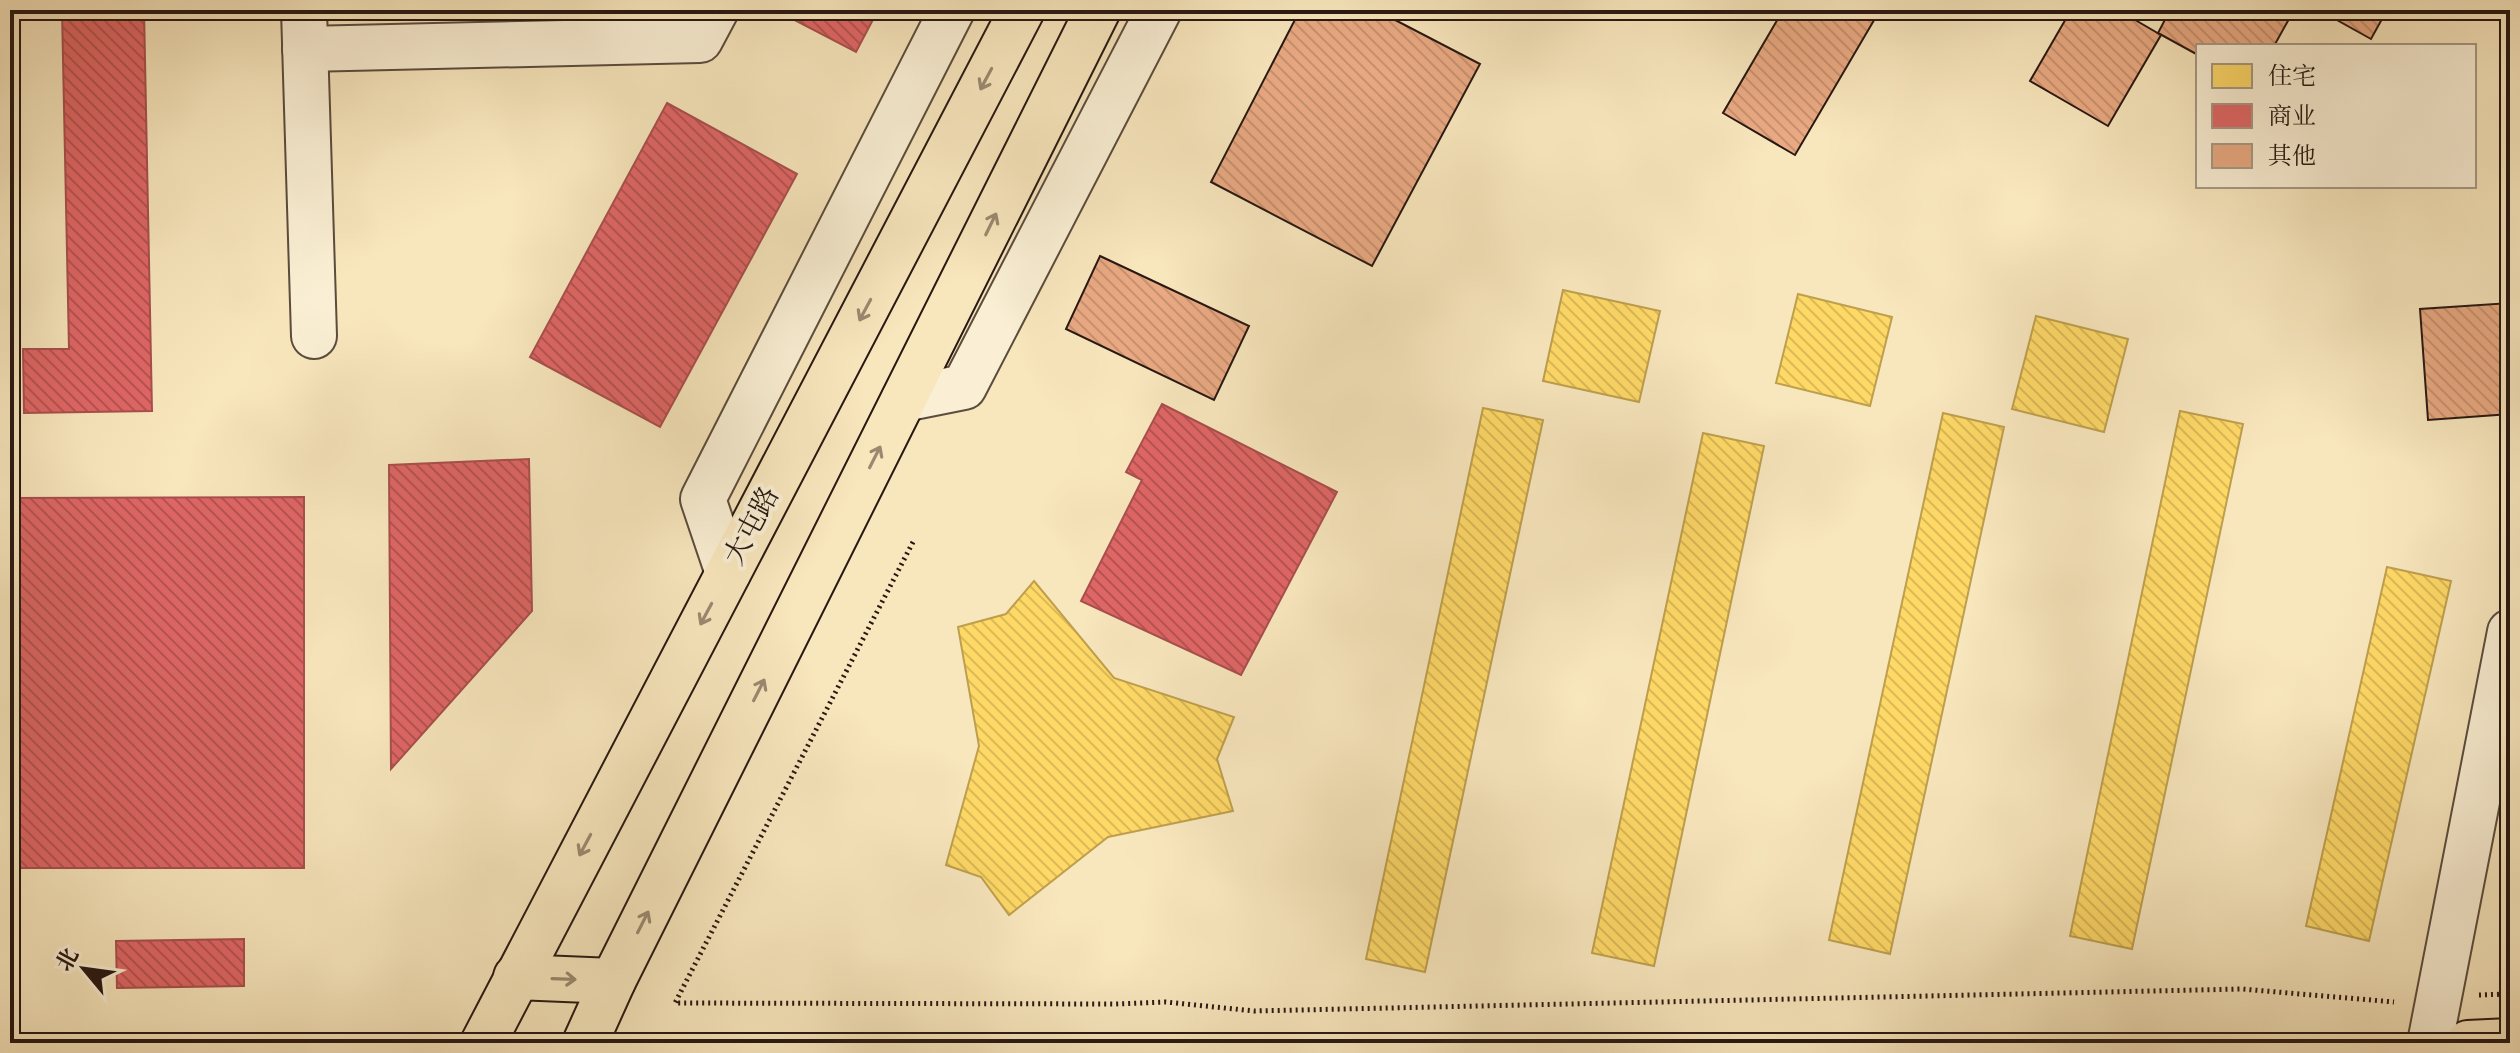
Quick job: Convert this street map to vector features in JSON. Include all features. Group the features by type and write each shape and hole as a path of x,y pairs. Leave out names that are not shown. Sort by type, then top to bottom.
{"main road":[{"name":"大屯路","path":"483,1043 1022,10"},
{"path":"585,1043 613,981 1098,10"},
{"path":"516,977 613,981"},
{"path":"2468,1043 2510,1041"}],"street":[{"path":"314,336 304,30 700,40 716,10"},
{"path":"728,573 703,499 952,10"},
{"path":"904,399 964,387 1159,10"},
{"path":"2430,1043 2510,632"}],"path":[{"path":"913,542 675,1003 1166,1002 1254,1011 2242,989 2394,1002"},
{"path":"2468,996 2510,994"}],"building: 住宅":[{"path":"1563,290 1660,311 1639,402 1543,381"},
{"path":"1798,294 1892,317 1870,406 1776,383"},
{"path":"2036,316 2128,339 2104,432 2012,409"},
{"path":"1483,408 1543,420 1425,972 1366,959"},
{"path":"2180,411 2243,424 2132,949 2070,936"},
{"path":"1943,413 2004,427 1890,954 1829,940"},
{"path":"1703,433 1764,446 1654,966 1592,953"},
{"path":"2387,567 2451,581 2369,941 2306,926"},
{"path":"1034,581 1114,678 1234,717 1217,759 1233,811 1108,837 1009,915 981,877 946,865 979,746 958,627 1006,614"}],"building: 商业":[{"path":"62,10 144,10 152,411 24,413 23,349 69,349"},
{"path":"782,10 878,10 856,52 781,13"},
{"path":"667,103 797,174 660,427 530,357"},
{"path":"1162,404 1337,492 1241,675 1081,601 1142,480 1126,472"},
{"path":"529,459 532,611 391,769 389,465"},
{"path":"304,497 304,868 10,868 10,498"},
{"path":"244,939 244,986 117,988 116,941"}],"building: 其他":[{"path":"1300,10 1376,10 1480,64 1372,266 1211,182"},
{"path":"1783,10 1880,10 1795,155 1723,113"},
{"path":"2071,10 2118,10 2161,35 2108,126 2030,81"},
{"path":"2170,10 2294,10 2275,44 2196,44 2196,54 2158,33"},
{"path":"2319,10 2387,10 2371,39"},
{"path":"1100,256 1249,326 1214,400 1066,329"},
{"path":"2510,303 2510,414 2428,420 2420,309"}]}
